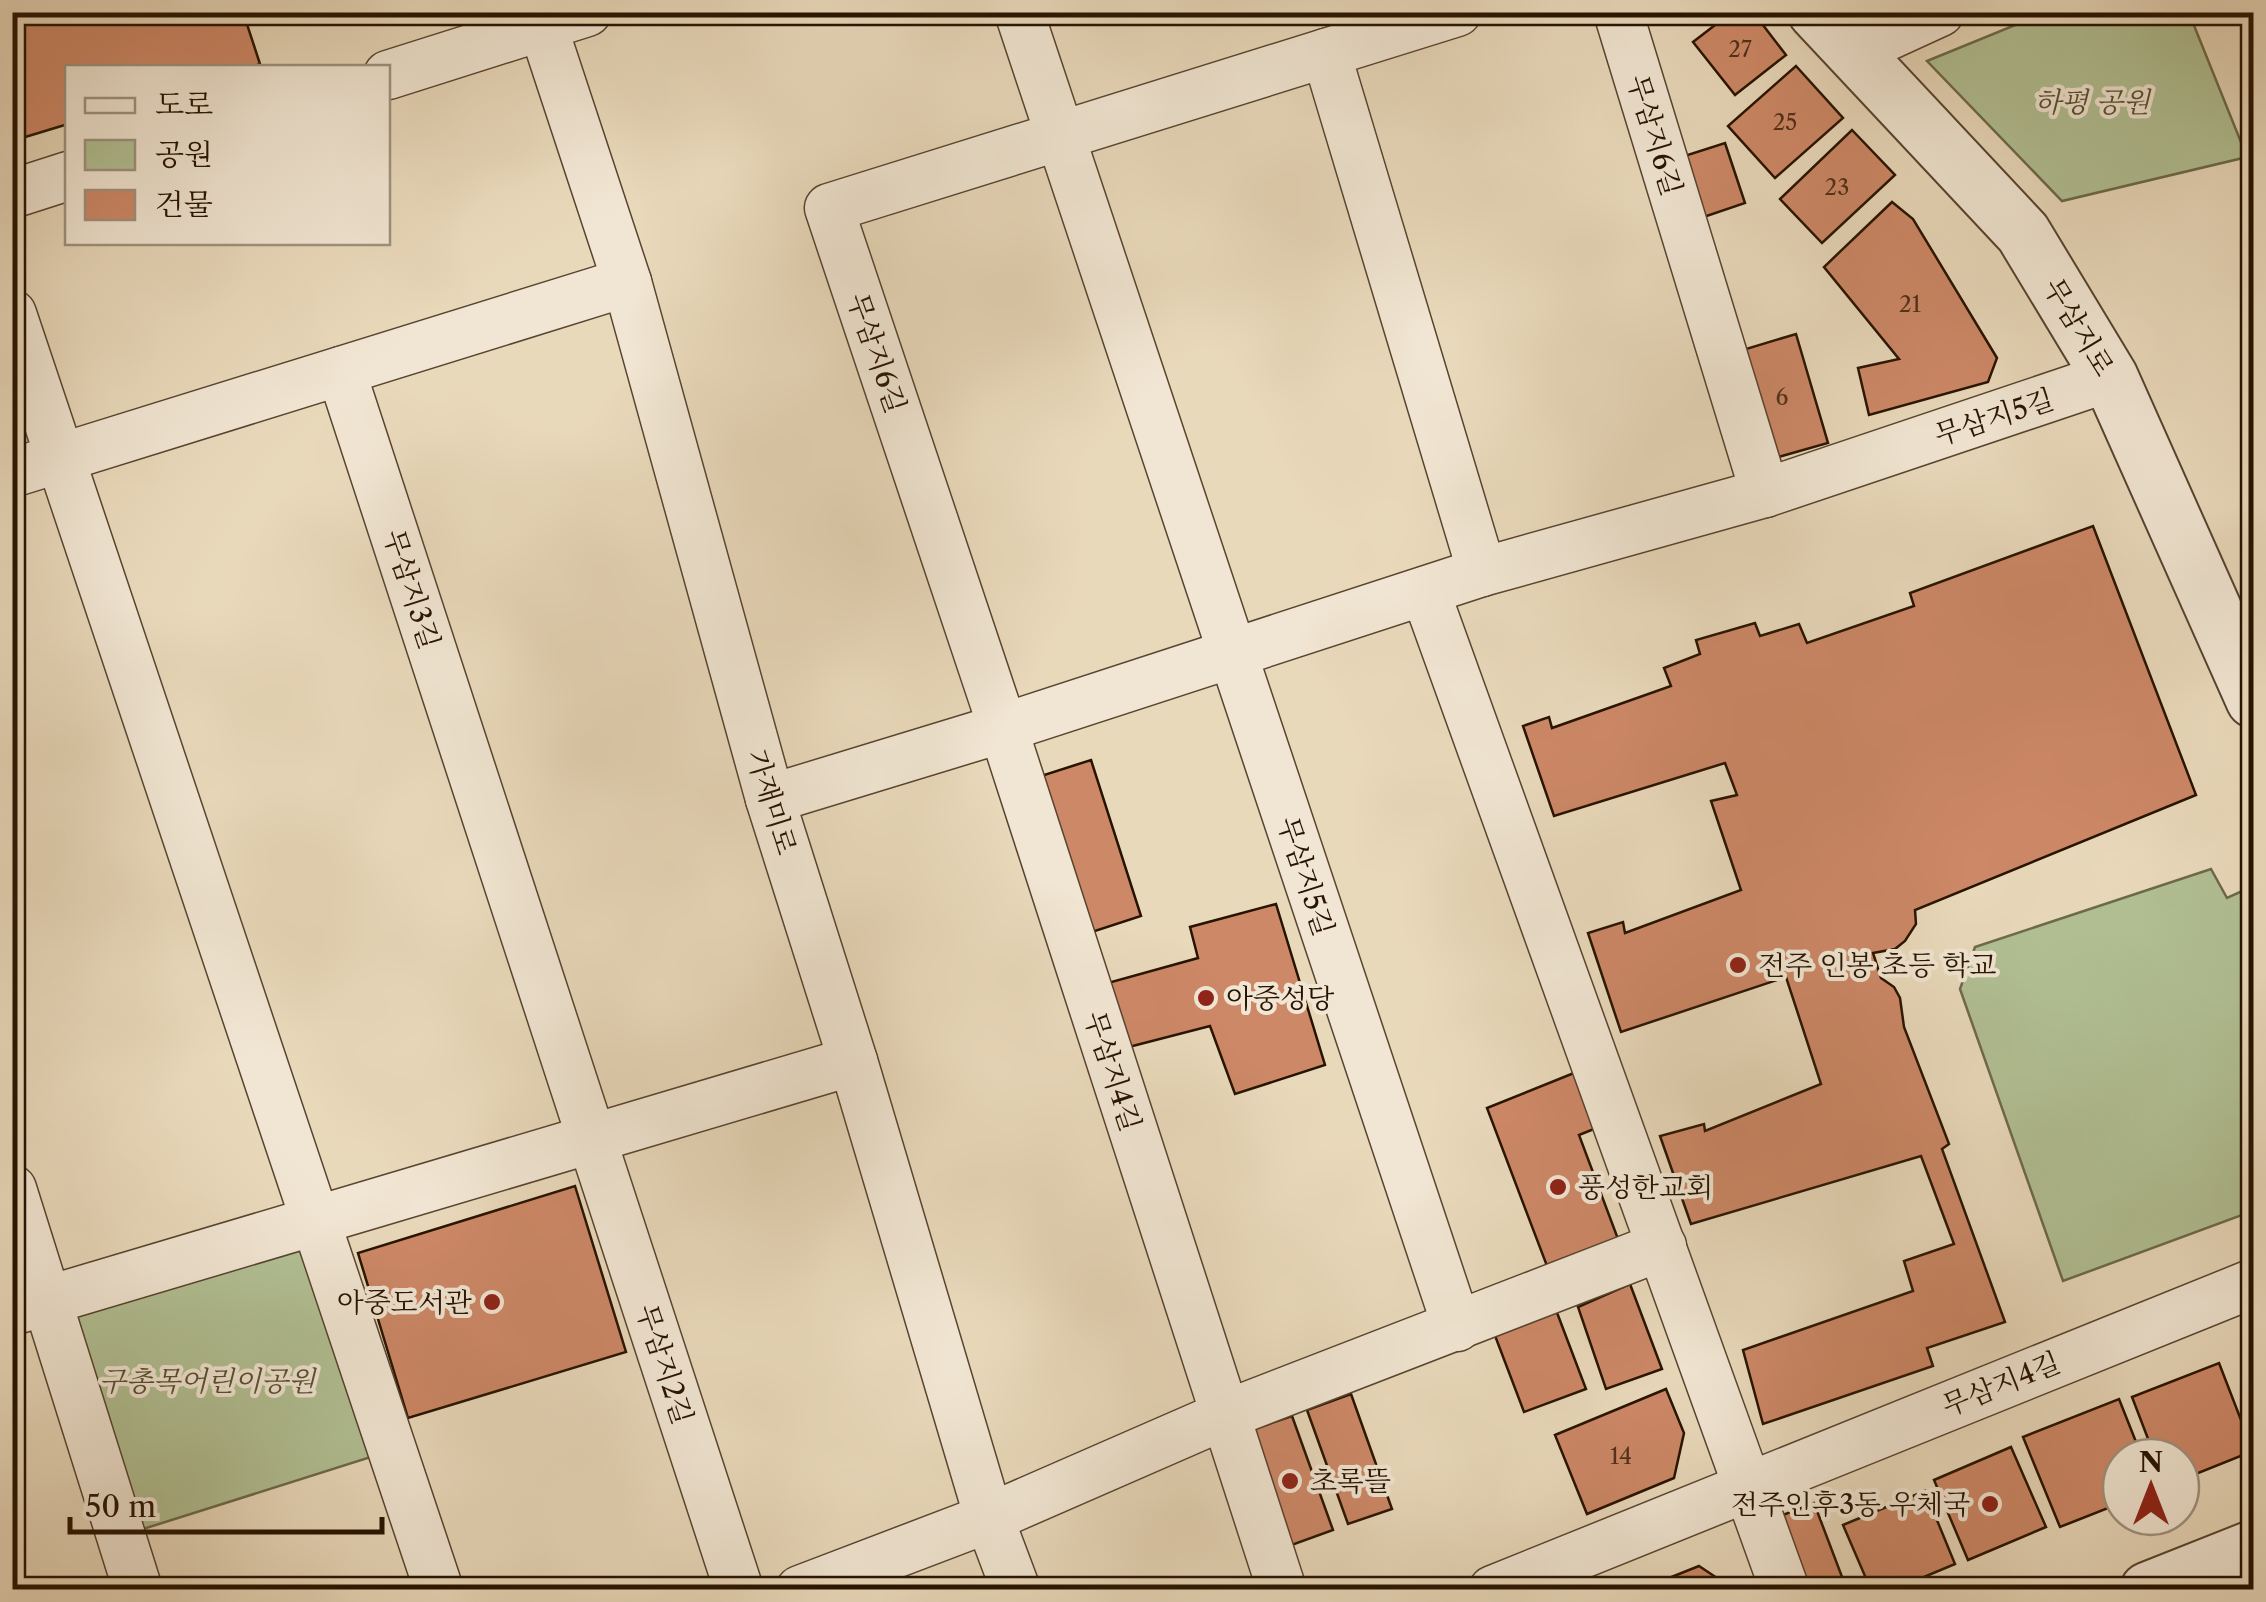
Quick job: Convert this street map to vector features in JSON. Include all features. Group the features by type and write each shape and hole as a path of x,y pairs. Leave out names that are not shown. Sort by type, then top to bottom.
{"street":[{"path":"1019,12 1060,136"},
{"name":"무삼지6길","path":"1003,728 828,208 1458,12"},
{"name":"무삼지6길","path":"1618,12 1764,493"},
{"name":"무삼지로","path":"1816,12 2023,234 2110,378 2254,700"},
{"path":"1855,51 1940,12"},
{"path":"390,74 556,17"},
{"name":"가재미로","path":"556,17 770,799 853,1061 989,1518 1016,1590"},
{"path":"1326,54 1482,572"},
{"name":"무삼지5길","path":"1060,136 1457,1327"},
{"path":"12,194 65,177"},
{"path":"12,473 627,282"},
{"path":"12,314 439,1588"},
{"name":"무삼지3길","path":"341,371 483,808"},
{"name":"무삼지5길","path":"770,799 1003,728 1482,572 1764,493 2110,378"},
{"path":"1425,591 1784,1590"},
{"name":"무삼지4길","path":"1003,728 1282,1590"},
{"name":"무삼지2길","path":"483,808 739,1590"},
{"path":"30,1306 853,1061"},
{"path":"12,1189 30,1306 138,1590"},
{"path":"800,1590 989,1518 1225,1414 1662,1246"},
{"name":"무삼지4길","path":"1493,1590 2254,1283"},
{"path":"2148,1590 2254,1548"}],"green space":[{"name":"하평 공원","path":"2047,12 2189,13 2247,157 2062,201 1927,61"},
{"path":"2211,869 2227,898 2249,888 2253,898 2253,1211 2063,1281 1960,989 1975,947"},
{"name":"구총목어린이공원","path":"316,1220 393,1450 121,1536 48,1301"}],"building":[{"path":"12,12 243,12 260,64 65,65 65,125 12,141"},
{"path":"1732,12 1753,12 1786,55 1735,95 1693,42"},
{"path":"1796,66 1843,118 1775,178 1728,126"},
{"path":"1852,130 1895,175 1822,243 1780,199"},
{"path":"1725,143 1745,203 1695,220 1675,159"},
{"path":"1892,202 1913,219 1997,358 1988,382 1869,415 1858,368 1899,359 1824,267"},
{"path":"1796,334 1828,443 1768,460 1736,352"},
{"name":"전주 인봉 초등 학교","path":"2093,526 2196,795 1915,910 1916,924 1905,941 1895,949 1873,953 1881,978 1894,987 1900,998 1904,1027 1949,1144 1942,1149 2005,1322 1927,1348 1933,1366 1763,1424 1743,1350 1913,1291 1904,1261 1954,1244 1921,1156 1691,1224 1660,1136 1704,1124 1705,1131 1821,1084 1786,977 1621,1032 1588,933 1623,922 1625,933 1741,890 1711,801 1737,795 1725,763 1554,816 1523,726 1549,717 1552,728 1671,686 1664,668 1700,654 1696,640 1755,623 1760,636 1799,624 1807,643 1914,606 1910,593"},
{"path":"1091,760 1141,916 1092,932 1041,776"},
{"name":"아중성당","path":"1276,904 1325,1065 1235,1094 1210,1026 1125,1048 1104,984 1198,958 1190,927"},
{"name":"풍성한교회","path":"1574,1073 1594,1129 1579,1135 1618,1239 1547,1266 1487,1108"},
{"name":"아중도서관","path":"575,1186 626,1352 408,1418 358,1253"},
{"path":"1630,1284 1662,1369 1606,1389 1578,1307"},
{"path":"1556,1310 1586,1389 1524,1412 1494,1333"},
{"path":"2254,1334 2254,1367 2242,1338"},
{"path":"2219,1363 2253,1451 2201,1472 2201,1437 2147,1437 2132,1397"},
{"path":"1666,1389 1684,1433 1674,1478 1587,1514 1555,1435"},
{"path":"1351,1394 1392,1509 1348,1524 1307,1410"},
{"path":"2119,1399 2134,1437 2101,1437 2101,1511 2060,1527 2023,1437"},
{"name":"초록뜰","path":"1292,1416 1333,1530 1289,1546 1248,1431"},
{"name":"전주인후3동 우체국","path":"2011,1447 2046,1527 1968,1560 1934,1480"},
{"path":"1925,1491 1955,1564 1893,1590 1871,1590 1843,1525"},
{"path":"1814,1503 1847,1590 1796,1590 1770,1520"},
{"path":"1699,1566 1735,1590 1639,1590"}],"place":[{"name":"전주 인봉 초등 학교","path":"1738,965"},
{"name":"아중성당","path":"1206,998"},
{"name":"풍성한교회","path":"1558,1187"},
{"name":"아중도서관","path":"492,1302"},
{"name":"초록뜰","path":"1290,1481"},
{"name":"전주인후3동 우체국","path":"1990,1504"}]}
